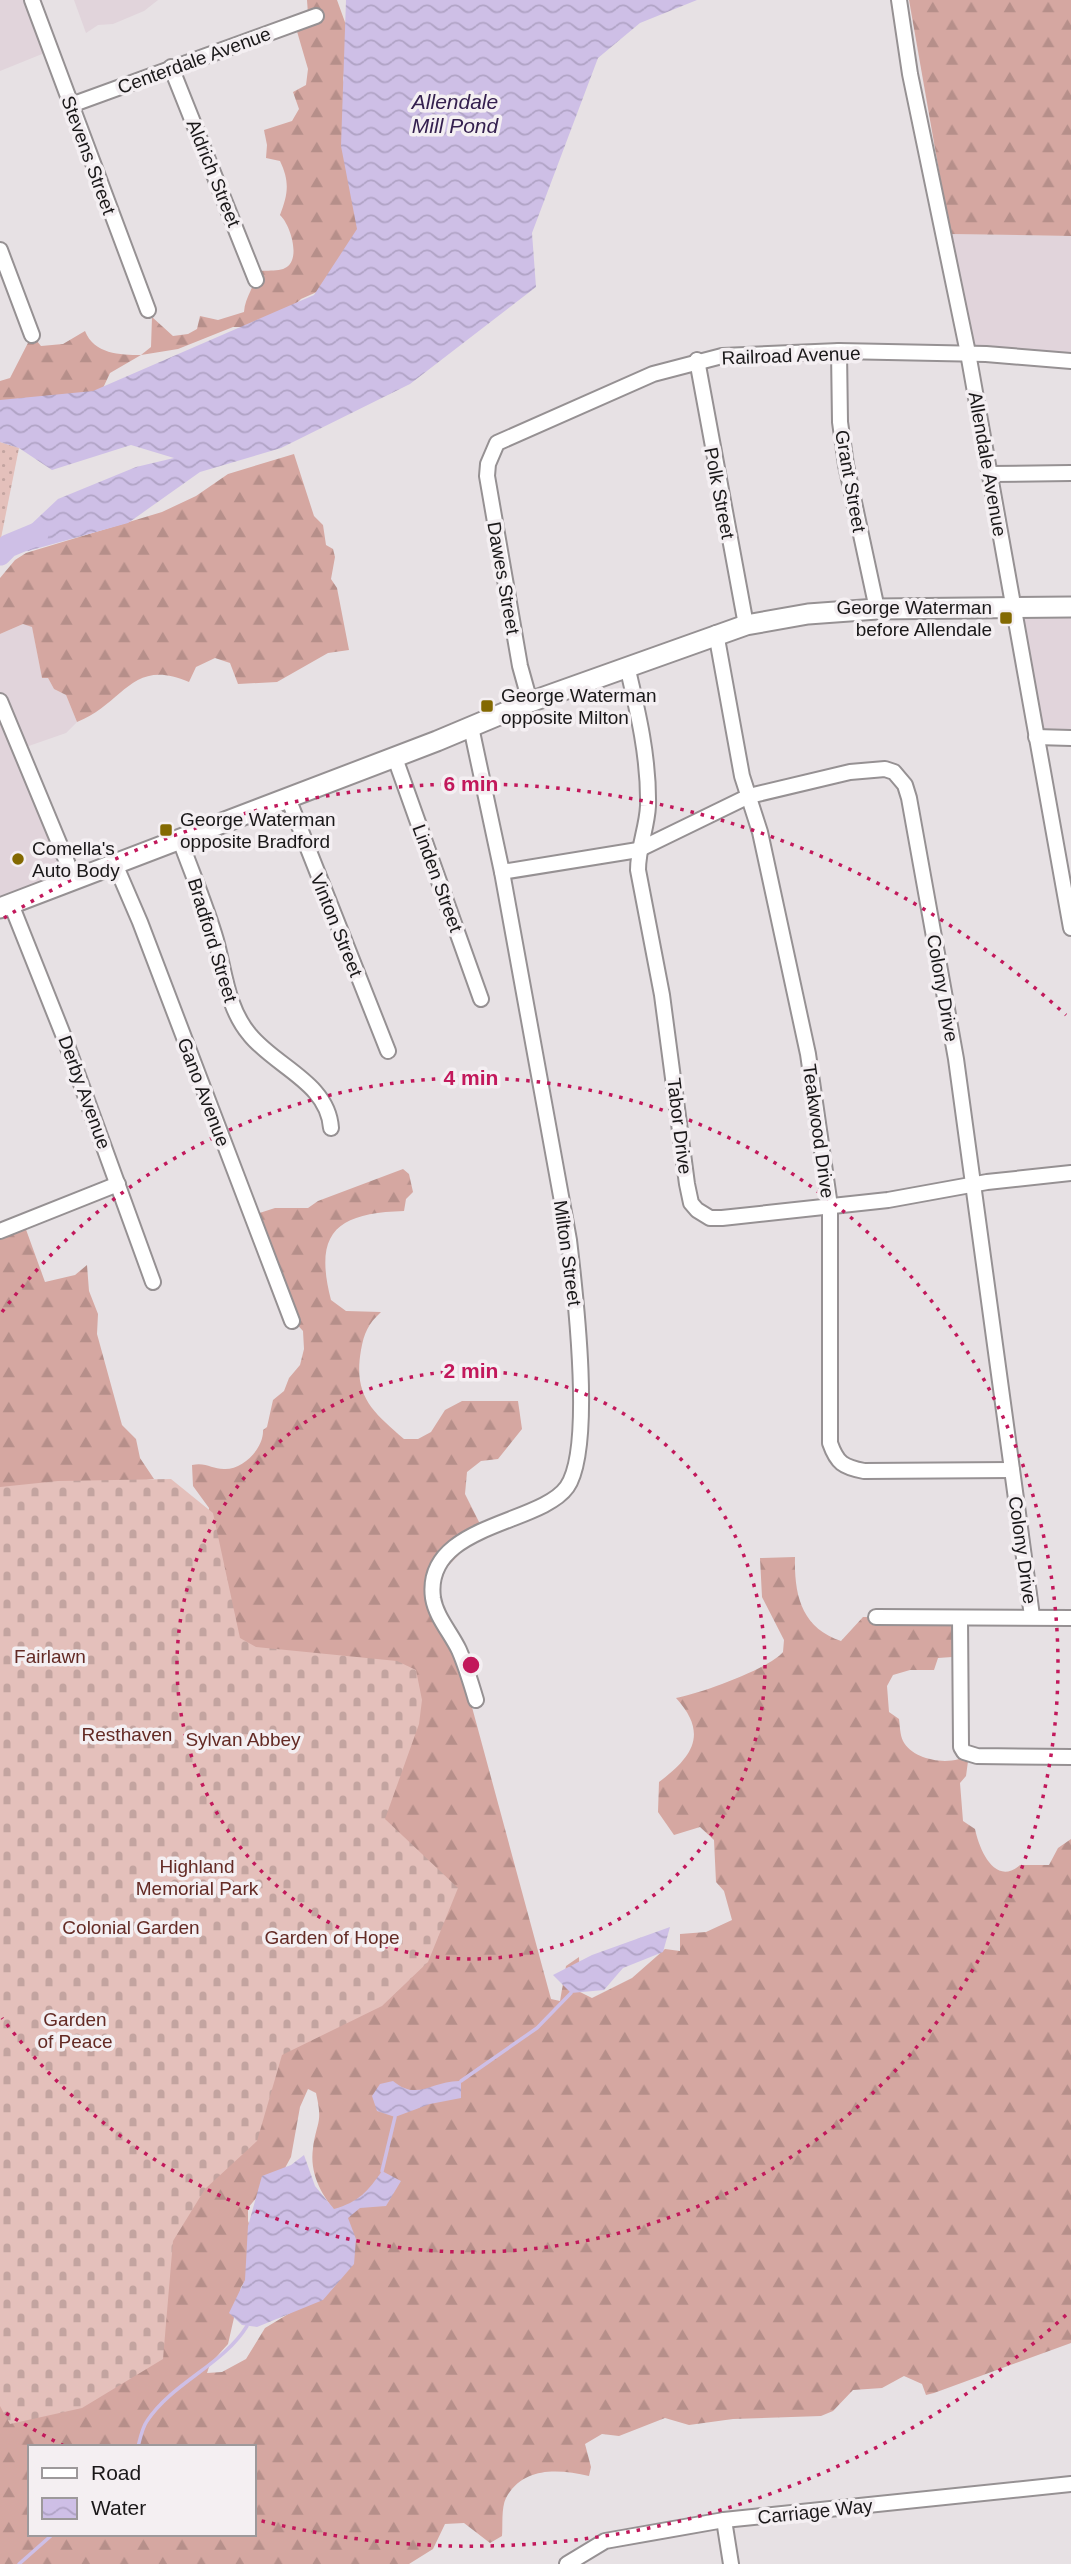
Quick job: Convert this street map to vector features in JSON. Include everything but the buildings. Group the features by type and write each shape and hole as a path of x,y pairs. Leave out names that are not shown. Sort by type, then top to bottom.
{"main road":[{"path":"5,906 394,758 530,702 716,633 808,614 877,609 1071,607"}],"street":[{"name":"Stevens Street","path":"32,0 148,310"},
{"name":"Allendale Avenue","path":"899,0 910,74 968,353 1071,928"},
{"name":"Centerdale Avenue","path":"71,105 171,66 316,16"},
{"name":"Aldrich Street","path":"171,66 256,280"},
{"path":"0,250 32,335"},
{"name":"Railroad Avenue","path":"492,453 497,443 507,438 653,374 697,360 744,354 839,351 968,353 1071,361"},
{"name":"Grant Street","path":"839,351 843,443 877,609"},
{"name":"Polk Street","path":"697,360 746,625"},
{"name":"Dawes Street","path":"492,453 488,476 495,531 520,666 530,702"},
{"path":"990,474 1071,473"},
{"name":"Teakwood Drive","path":"716,633 741,776 750,796 808,1054 830,1206 831,1443 835,1457 841,1465 864,1471 1012,1470"},
{"name":"Tabor Drive","path":"627,666 647,770 647,820 638,850 638,870 662,995 691,1203 710,1219 888,1200 973,1185 1071,1173"},
{"path":"0,701 74,879"},
{"name":"Milton Street","path":"471,727 502,872 569,1240 576,1296 580,1451 568,1485 559,1496 492,1524 456,1545 438,1569 433,1585 435,1608 458,1649 476,1700"},
{"path":"1036,737 1071,738"},
{"name":"Linden Street","path":"394,758 481,999"},
{"name":"Colony Drive","path":"502,872 638,850 750,796 779,787 869,769 894,772 905,785 956,1059 1032,1616"},
{"name":"Vinton Street","path":"288,798 388,1051"},
{"name":"Bradford Street","path":"180,839 216,941 231,1002 241,1024 251,1037 323,1097 330,1115 331,1128"},
{"name":"Gano Avenue","path":"115,864 140,922 292,1321"},
{"name":"Derby Avenue","path":"5,906 118,1184 153,1283"},
{"path":"0,1231 118,1184"},
{"path":"876,1617 1071,1618"},
{"path":"960,1618 961,1747 964,1752 977,1756 1071,1757"},
{"name":"Carriage Way","path":"567,2564 605,2541 724,2520 1071,2484"},
{"path":"724,2520 731,2564"}],"shaded area":[{"path":"0,0 35,0 52,50 0,71"},
{"path":"74,0 158,0 144,11 113,24 98,25 86,33"},
{"path":"950,234 1071,236 1071,359 972,351"},
{"path":"1071,607 1071,738 1041,732 1020,611"},
{"path":"23,624 32,626 42,678 48,678 54,689 66,695 77,722 66,733 23,748 74,881 0,910 0,634"}],"green space":[{"path":"307,0 337,0 346,25 348,51 343,79 379,199 328,287 301,299 283,316 260,327 233,327 178,349 141,355 151,347 152,317 173,336 188,334 197,329 200,316 218,320 244,312 256,271 279,270 290,264 293,258 293,242 280,215 287,182 280,161 266,158 264,130 292,121 299,109 293,92 306,85 308,69 296,28 308,14"},
{"path":"909,0 1071,0 1071,236 950,234"},
{"path":"85,331 89,339 108,352 141,355 110,373 97,401 0,400 0,381 10,378 32,335 41,346 63,344"},
{"path":"0,442 19,448 0,543"},
{"path":"294,454 314,516 323,525 326,545 333,549 335,557 331,579 337,588 349,650 328,653 277,682 238,684 230,663 215,658 196,667 189,682 154,675 140,679 93,714 77,722 66,695 54,689 48,678 42,678 32,627 23,624 0,634 0,578 15,560 26,553 162,512 196,496 228,474"},
{"path":"403,1169 409,1174 413,1192 406,1199 404,1211 362,1216 347,1222 336,1230 329,1242 326,1257 326,1276 331,1300 346,1311 381,1312 365,1334 359,1366 363,1391 374,1411 383,1420 404,1439 418,1439 431,1432 445,1410 462,1401 518,1401 522,1429 498,1459 481,1461 467,1472 465,1494 483,1530 446,1568 436,1598 466,1685 551,1999 560,2001 566,1966 579,1957 580,1992 592,1998 632,1978 665,1949 680,1951 680,1934 706,1932 732,1920 724,1891 716,1882 714,1840 700,1827 674,1835 658,1812 659,1782 681,1763 693,1743 692,1722 676,1698 749,1673 783,1652 784,1640 762,1597 760,1558 795,1557 796,1585 803,1609 817,1628 841,1641 863,1617 965,1618 966,1656 938,1658 934,1670 910,1670 893,1675 887,1686 889,1712 899,1719 903,1741 915,1753 944,1761 969,1754 966,1776 960,1783 963,1821 975,1829 984,1855 996,1869 1011,1871 1020,1865 1049,1865 1058,1848 1071,1839 1071,2343 926,2395 922,2384 904,2376 882,2388 853,2390 833,2411 821,2416 733,2419 689,2425 665,2418 619,2436 602,2434 585,2444 591,2467 589,2476 543,2472 522,2480 513,2488 504,2502 502,2536 490,2543 464,2523 445,2524 433,2549 409,2564 0,2564 0,2401 231,1668 208,1521 209,1508 193,1486 192,1465 231,1468 251,1457 260,1444 263,1430 267,1427 273,1400 284,1391 289,1378 300,1365 304,1349 303,1331 293,1320 253,1215 275,1208 308,1208 318,1201","holes":["308,2089 316,2093 319,2122 313,2148 313,2168 319,2186 341,2219 290,2313 265,2328 246,2359 222,2372 207,2373 210,2364 228,2344 241,2287 249,2276 257,2243 248,2221 248,2208 262,2191 280,2177 291,2157 300,2107"]},
{"path":"24,1224 45,1282 75,1275 87,1265 89,1291 98,1314 97,1334 122,1425 136,1439 140,1458 154,1479 0,1500 0,1230"},
{"name":"Highland Memorial Park","path":"171,1479 213,1513 240,1638 256,1647 397,1661 416,1670 422,1700 419,1724 385,1819 458,1888 428,1962 382,2006 282,2055 257,2141 205,2189 173,2241 163,2359 82,2408 10,2424 0,2406 0,1487 58,1481"}],"water":[{"name":"Allendale Mill Pond","path":"346,0 697,0 640,23 598,58 532,233 536,287 410,384 281,448 200,472 128,523 28,551 8,546 58,499 136,467 174,458 131,445 52,470 19,448 0,442 0,400 93,391 314,295 357,229 341,146"},
{"path":"670,1927 663,1952 623,1968 604,1990 571,1993 553,1975 592,1955"},
{"path":"393,2081 410,2090 418,2090 461,2081 461,2098 430,2104 395,2117 377,2111 372,2096 380,2084"},
{"path":"304,2155 315,2186 334,2209 362,2195 382,2171 401,2181 386,2206 360,2208 348,2218 356,2239 354,2264 323,2300 257,2327 242,2325 229,2313 245,2280 248,2226 262,2176 291,2165"}],"waterway":[{"path":"0,554 8,546 37,534"},
{"path":"461,2081 537,2028 571,1993"},
{"path":"382,2171 395,2117"},
{"path":"138,2445 145,2424 158,2407 225,2352 247,2326"},
{"path":"19,2564 51,2536"}],"place":[{"name":"George Waterman before Allendale","path":"1006,618"},
{"name":"George Waterman opposite Milton","path":"487,706"},
{"name":"George Waterman opposite Bradford","path":"166,830"},
{"name":"Comella's Auto Body","path":"18,859"}],"park label":[{"name":"Fairlawn","path":"50,1656"},
{"name":"Resthaven","path":"127,1734"},
{"name":"Sylvan Abbey","path":"243,1739"},
{"name":"Colonial Garden","path":"131,1927"},
{"name":"Garden of Hope","path":"332,1937"},
{"name":"Garden of Peace","path":"75,2030"}]}
